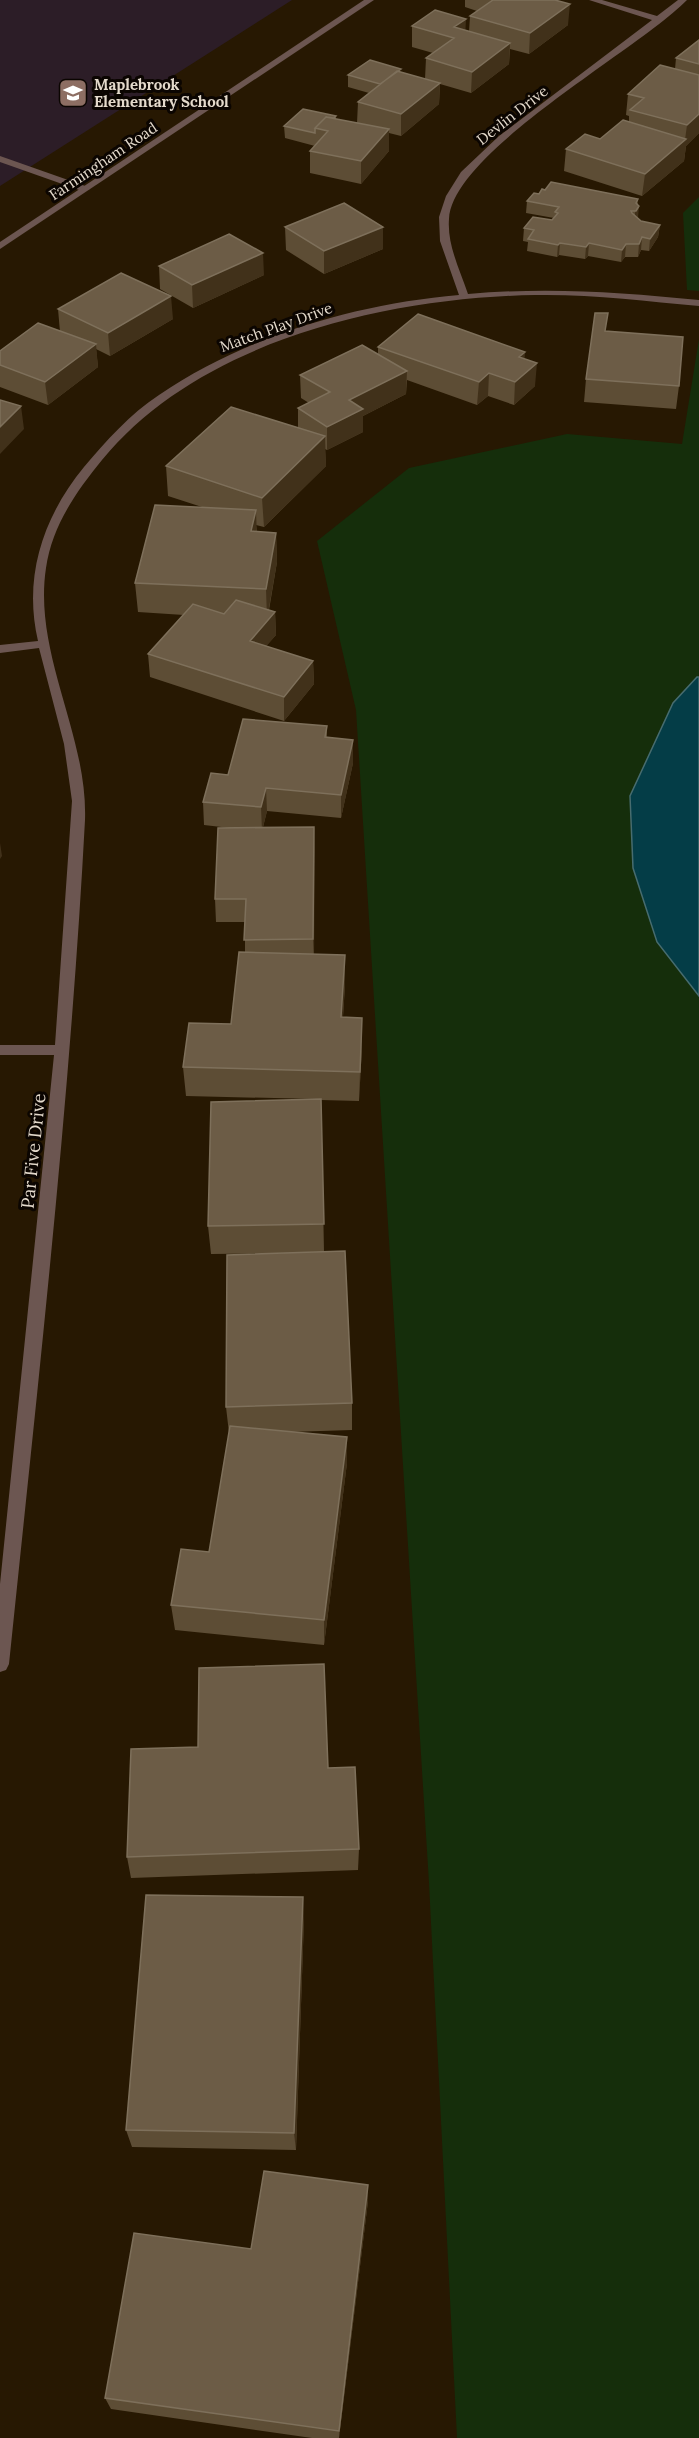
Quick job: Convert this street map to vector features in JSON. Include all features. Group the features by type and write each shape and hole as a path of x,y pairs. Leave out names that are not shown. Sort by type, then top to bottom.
{"street":[{"name":"Farmingham Road","path":"0,246 370,0"},
{"path":"593,0 659,19"},
{"name":"Devlin Drive","path":"464,296 445,241 444,217 451,196 464,174 502,138 683,0"},
{"path":"0,159 85,189"},
{"name":"Match Play Drive","path":"43,644 36,605 40,569 48,535 64,503 87,468 114,437 150,405 223,362 318,325 400,305 464,296 570,292 699,303"},
{"path":"0,649 43,644"},
{"name":"Par Five Drive","path":"0,1664 4,1596 63,1050 79,805 70,741 43,644"},
{"path":"0,1050 63,1050"}],"shaded area":[{"name":"Maplebrook Elementary School","path":"0,0 292,0 0,186"}],"green space":[{"path":"699,197 699,291 687,290 683,213"},
{"path":"699,339 699,2438 457,2438 429,1883 356,710 317,541 409,468 567,434 682,444"}],"water":[{"path":"699,677 699,996 657,942 633,868 630,796 673,703"}],"building":[{"path":"493,0 555,0 570,4 530,33 470,16"},
{"path":"435,10 466,19 454,27 510,43 472,72 426,58 454,38 412,26"},
{"path":"699,40 699,64 676,58"},
{"path":"370,60 401,69 380,84 348,75"},
{"path":"660,65 699,75 699,114 687,125 630,110 644,98 628,94"},
{"path":"397,71 440,83 401,114 358,102"},
{"path":"303,109 336,116 326,117 315,128 315,133 284,126"},
{"path":"326,117 389,129 361,161 310,151 328,131 315,128"},
{"path":"623,120 686,139 645,174 566,149 585,134 600,139"},
{"path":"551,182 638,199 636,203 639,206 636,211 631,211 632,213 641,221 660,225 650,239 642,237 639,244 626,244 622,250 589,243 586,247 560,243 558,245 528,239 534,230 524,228 533,217 552,220 558,213 555,212 559,207 527,201 534,193 539,194 542,189 545,190"},
{"path":"344,203 383,227 324,251 285,227"},
{"path":"229,234 263,253 192,285 159,266"},
{"path":"121,273 171,296 108,333 58,309"},
{"path":"595,313 608,313 605,331 683,337 679,386 586,379"},
{"path":"418,314 525,352 519,357 537,363 515,382 489,373 479,382 378,347"},
{"path":"38,323 96,344 45,382 0,365 0,351"},
{"path":"362,345 407,371 349,400 363,409 327,427 298,408 330,392 300,375"},
{"path":"0,400 21,406 0,427"},
{"path":"231,407 325,436 262,498 166,466"},
{"path":"155,505 256,510 251,531 276,533 266,589 135,583"},
{"path":"236,600 275,612 250,641 313,661 284,697 148,654 193,604 224,614"},
{"path":"243,719 327,726 325,737 353,740 341,795 266,788 261,807 203,802 211,773 228,775"},
{"path":"314,827 313,939 244,940 246,899 215,899 218,828"},
{"path":"239,952 345,955 341,1017 362,1018 360,1072 183,1067 189,1023 231,1024"},
{"path":"321,1099 324,1224 208,1226 211,1102"},
{"path":"345,1251 352,1403 226,1407 227,1255"},
{"path":"230,1426 347,1437 324,1620 171,1605 181,1549 209,1552"},
{"path":"324,1664 328,1768 355,1767 359,1849 127,1857 131,1749 198,1747 199,1668"},
{"path":"146,1895 303,1897 294,2133 126,2130"},
{"path":"264,2171 368,2185 339,2431 105,2398 134,2233 251,2249"}],"place":[{"name":"Maplebrook Elementary School","path":"73,93"}]}
